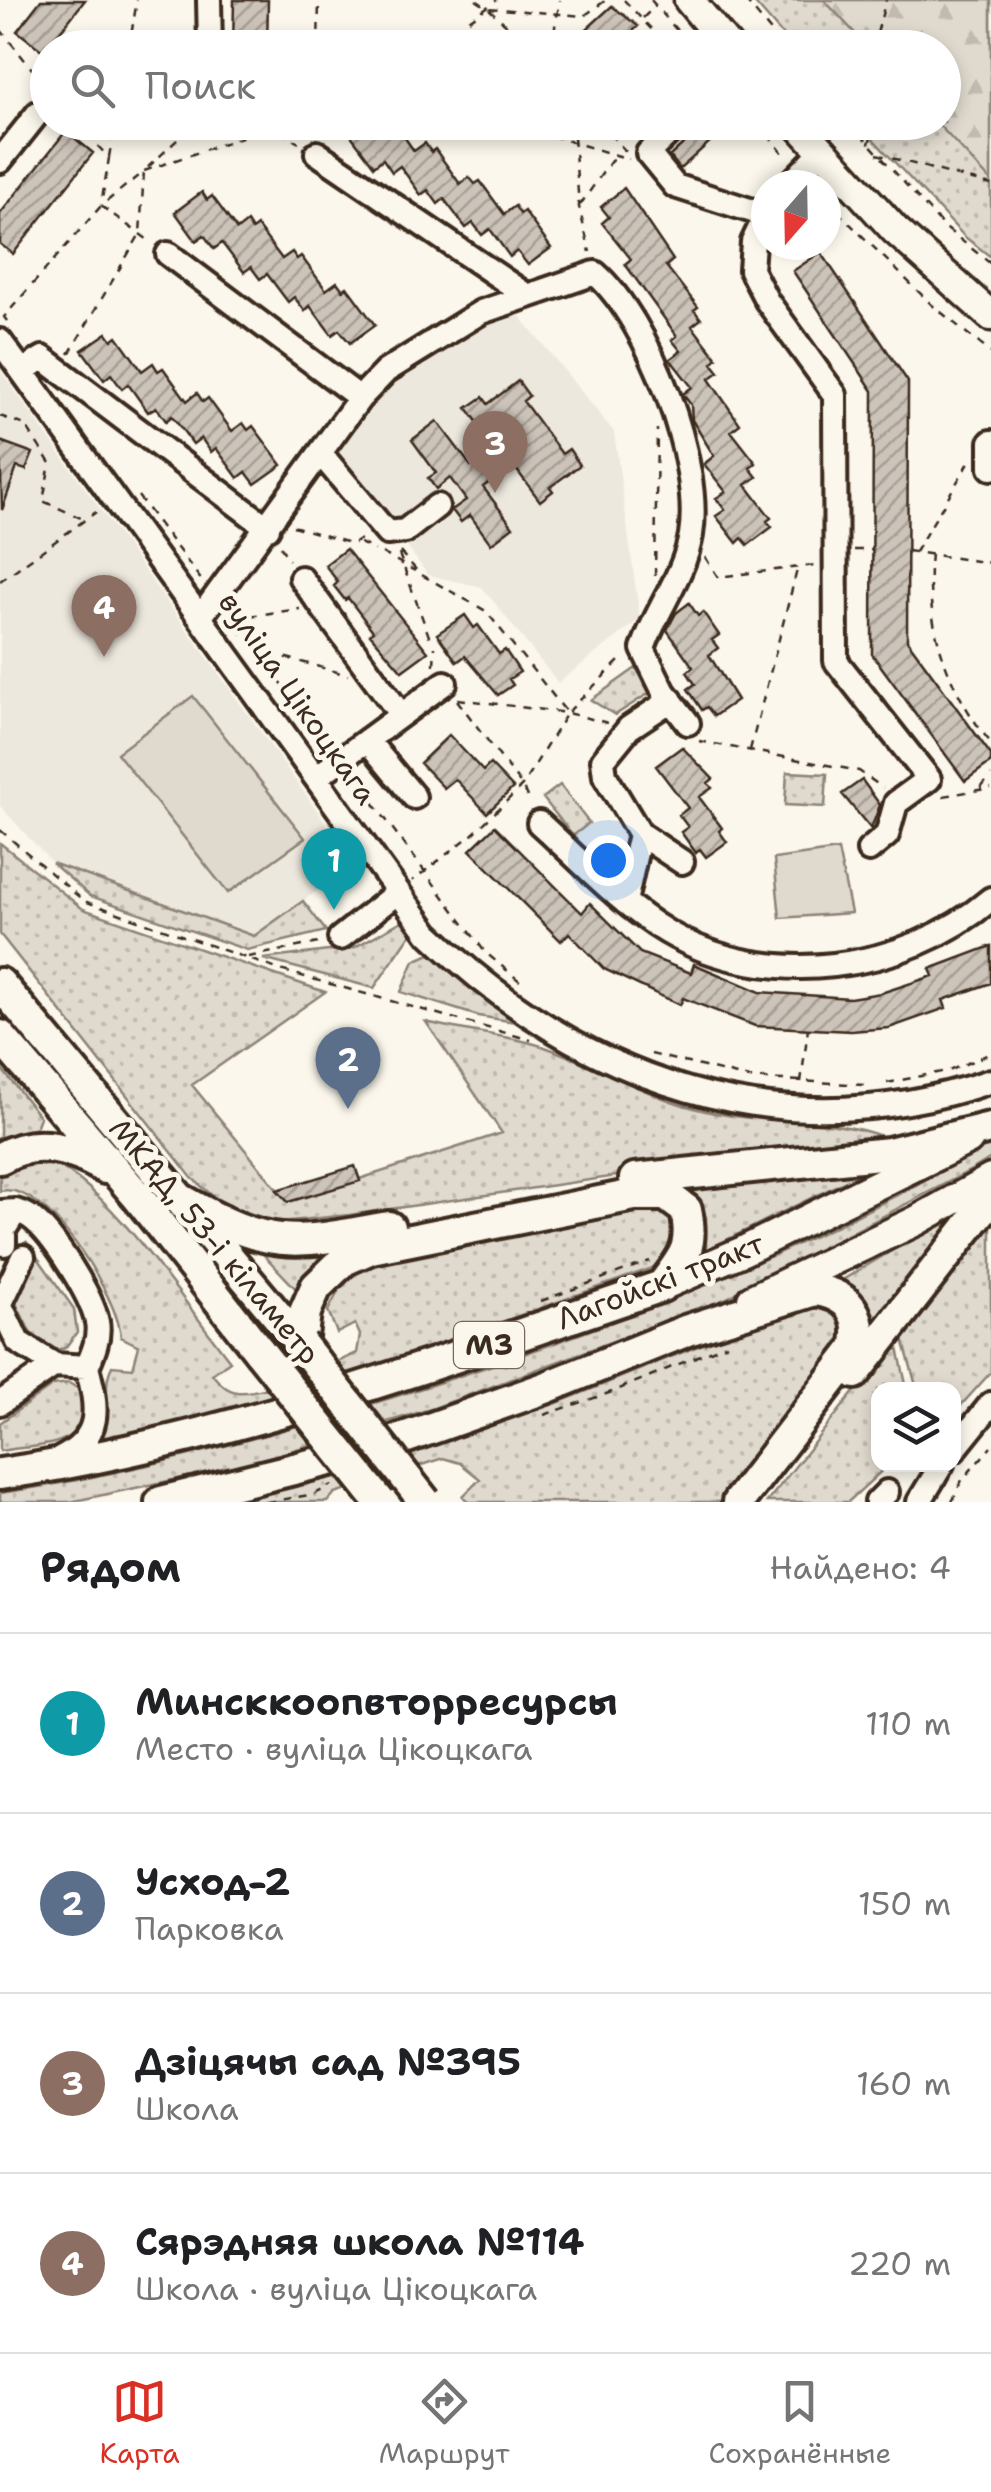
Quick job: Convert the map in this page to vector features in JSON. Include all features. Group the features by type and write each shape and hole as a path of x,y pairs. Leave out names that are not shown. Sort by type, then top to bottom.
{"highway":[{"name":"МКАД, 53-і кіламетр","path":"0,984 301,1344 424,1502"},
{"name":"МКАД, 53-і кіламетр","path":"0,1036 138,1197 380,1502"},
{"path":"182,1200 245,1234 287,1242 342,1236 630,1180 889,1153 991,1128"},
{"path":"0,1158 36,1146 73,1151 106,1169 138,1197"},
{"path":"301,1344 305,1312 316,1287 344,1260 371,1248 634,1195 666,1195 686,1210 692,1236 685,1255 662,1286"},
{"path":"756,1502 991,1198"},
{"name":"Лагойскі тракт","path":"44,1468 190,1437 315,1404 662,1286"},
{"path":"688,1330 815,1290 846,1300 857,1314 860,1330 856,1348 841,1372 738,1502"},
{"name":"Лагойскі тракт","path":"161,1502 370,1450 545,1388 688,1330"},
{"name":"М3","path":"0,1474 44,1468"}],"main road":[{"path":"689,0 714,30"},
{"path":"812,140 895,230 991,316"},
{"name":"Лагойскі тракт","path":"662,1286 886,1183 991,1128"},
{"name":"Лагойскі тракт","path":"688,1330 916,1221 991,1179"}],"street":[{"path":"210,0 210,30"},
{"path":"0,162 30,123"},
{"path":"662,140 648,153 675,186 751,210"},
{"path":"804,170 822,151"},
{"path":"317,153 526,295"},
{"path":"168,254 360,398"},
{"path":"752,260 751,270 767,302 835,395 836,661 929,779 896,804 887,836 869,850"},
{"path":"208,606 360,398 386,371 465,322 526,295 594,273 616,291 658,375 684,453 692,506 691,536 679,576 654,612 643,648 693,732"},
{"name":"вуліца Цікоцкага","path":"8,337 22,371 208,606 398,892 428,933 476,978 561,1038 615,1064 685,1090 766,1106 846,1112 930,1101 991,1081"},
{"path":"22,371 43,358 270,524"},
{"path":"321,454 386,533 405,531 437,506"},
{"path":"301,578 401,715"},
{"path":"318,776 445,683"},
{"path":"671,700 629,728 603,760 605,776 640,834 682,862"},
{"path":"367,740 414,797"},
{"path":"538,823 625,902 670,934 740,960 817,966 872,961 936,939 991,899"},
{"path":"625,902 640,834"},
{"path":"340,938 398,892"},
{"path":"44,1468 74,1452 94,1428 96,1400 86,1366 95,1348 98,1324 85,1290 38,1223 8,1212 9,1346 56,1365 86,1366"},
{"path":"0,1404 56,1365"},
{"path":"961,1441 991,1404"},
{"path":"919,1502 937,1472"}],"path":[{"path":"132,30 138,0"},
{"path":"318,30 319,0"},
{"path":"476,0 512,30"},
{"path":"456,30 497,0"},
{"path":"556,30 560,0"},
{"path":"594,0 605,1"},
{"path":"624,0 652,30"},
{"path":"651,0 677,30"},
{"path":"744,0 770,30"},
{"path":"878,30 886,0"},
{"path":"488,8 584,16 605,1"},
{"path":"642,19 656,6"},
{"path":"0,30 30,67"},
{"path":"92,140 109,158"},
{"path":"101,206 112,140"},
{"path":"4,317 101,206 177,140"},
{"path":"144,171 236,140"},
{"path":"562,140 633,160 615,140"},
{"path":"574,140 579,206 594,273"},
{"path":"769,140 789,170"},
{"path":"865,140 942,225 991,264"},
{"path":"869,145 870,140"},
{"path":"876,154 991,185"},
{"path":"579,206 611,161 622,156"},
{"path":"60,370 140,234 144,171"},
{"path":"101,206 168,254"},
{"path":"841,216 931,304 991,352"},
{"path":"0,310 8,337"},
{"path":"654,612 658,415"},
{"path":"0,416 25,424 50,463 43,501 85,520"},
{"path":"915,552 958,474 987,453"},
{"path":"130,486 208,606 231,619 485,952 524,986"},
{"path":"0,581 100,509"},
{"path":"270,524 357,542 402,562 486,611 568,713"},
{"path":"270,524 301,578"},
{"path":"357,542 379,528"},
{"path":"691,536 718,577 814,566 836,550 872,550"},
{"path":"420,574 397,548 430,639"},
{"path":"907,550 991,563"},
{"path":"930,554 939,649 964,710 991,743"},
{"path":"750,750 797,568"},
{"path":"231,619 322,606"},
{"path":"398,892 473,834 522,786 568,713 614,662 643,648"},
{"path":"254,649 377,683"},
{"path":"538,823 522,786 456,698 568,713 629,728"},
{"path":"693,732 750,750 859,770 896,804 991,788"},
{"path":"980,790 991,775"},
{"path":"0,830 84,900 245,957 535,1042"},
{"path":"245,957 340,938"},
{"path":"800,1083 808,1029"},
{"path":"635,1049 734,1075 800,1083 874,1085 951,1070 991,1053"},
{"path":"952,1502 962,1480 991,1446"}],"shaded area":[{"path":"520,316 614,432 640,619 558,683 482,587 428,575 337,452 392,380 481,324"},
{"path":"0,370 355,863 255,936 52,863 0,806"}],"green space":[{"path":"752,0 991,0 991,257 965,237 874,140 961,140 961,30 778,30"},
{"path":"824,0 991,0 991,181 953,140 961,140 961,30 852,30"},
{"path":"636,668 651,692 615,715 591,700"},
{"path":"193,696 305,838 228,893 117,753"},
{"path":"787,772 827,774 825,807 785,805"},
{"path":"560,785 589,823 573,836 543,798"},
{"path":"0,843 83,909 325,992 192,1085 288,1202 502,1133 426,1022 539,1045 689,1107 842,1126 884,1137 349,1215 271,1223 231,1212 192,1178 0,934"},
{"path":"838,850 851,913 780,918 774,859"},
{"path":"52,863 254,936 303,901 326,931 247,950 90,896"},
{"path":"402,921 411,934 374,988 263,959 353,948"},
{"path":"439,950 528,1024 478,1016 401,992 414,961"},
{"path":"0,1067 40,1117 36,1128 0,1139"},
{"path":"991,1143 991,1158 973,1169 723,1300 434,1408 243,1465 70,1502 0,1502 0,1493 146,1466 241,1442 541,1348 771,1256 919,1184"},
{"path":"44,1159 93,1192 144,1248 230,1361 212,1374 226,1388 237,1392 280,1384 357,1353 360,1335 355,1324 337,1333 328,1311 346,1276 369,1261 661,1205 672,1220 674,1234 661,1265 269,1405 100,1439 107,1421 107,1385 112,1366 133,1368 139,1346 121,1337 117,1319 94,1270 58,1221 18,1192 0,1191 0,1172"},
{"path":"874,1167 706,1250 706,1217 688,1190"},
{"path":"964,1208 872,1335 864,1297 839,1282"},
{"path":"991,1212 991,1372 961,1405 961,1382 915,1382 901,1332"},
{"path":"26,1241 74,1309 77,1332 65,1348 55,1350 33,1338 12,1295 27,1271"},
{"path":"268,1248 321,1253 300,1293 263,1254"},
{"path":"812,1300 838,1311 848,1334 727,1502 468,1502 463,1496 480,1479 460,1463 443,1458 335,1493 327,1502 235,1502 557,1403"},
{"path":"896,1339 905,1382 871,1382 871,1472 880,1472 848,1502 767,1502"},
{"path":"69,1383 82,1391 79,1425 72,1434 48,1444 0,1451 0,1423 53,1385"}],"building":[{"path":"41,0 85,0 61,30 30,30 30,41 17,31"},
{"path":"234,0 268,0 267,30 233,30"},
{"path":"612,6 638,26 634,30 586,30"},
{"path":"59,140 77,140 93,153 13,254 0,244 0,214"},
{"path":"354,140 406,140 414,151 425,143 431,152 435,149 460,184 469,177 475,184 480,181 504,214 515,206 520,214 524,211 551,248 528,265 517,251 510,257 490,229 482,235 473,223 466,228 444,199 438,204 428,190 421,195 400,166 392,172 383,159 374,166"},
{"path":"687,140 712,140 680,169 670,156"},
{"path":"624,188 673,260 666,266 698,307 694,310 701,319 692,326 717,358 712,363 719,372 709,379 740,424 731,431 756,463 750,468 757,477 746,485 771,518 767,521 772,527 748,545 742,538 737,543 716,516 725,510 716,498 726,492 704,464 714,456 692,420 691,405 683,394 692,387 670,359 681,351 672,340 677,336 625,264 631,259 602,223 609,217 601,207"},
{"path":"202,192 207,200 212,196 237,230 247,222 252,230 257,226 282,259 292,252 297,259 301,256 326,290 337,282 343,290 347,287 375,325 350,343 339,330 332,335 310,306 305,311 294,297 288,302 267,274 260,279 251,267 244,272 222,243 214,249 204,235 196,241 175,212"},
{"path":"809,260 826,260 908,382 907,640 991,755 991,762 965,781 872,654 873,391 793,271"},
{"path":"107,333 112,340 117,336 142,371 153,363 158,371 163,368 187,401 197,393 203,402 208,398 232,431 243,423 248,430 253,426 282,465 255,484 246,472 238,478 216,448 211,452 201,438 193,444 172,416 166,421 156,407 148,412 128,384 122,389 111,374 104,380 82,350"},
{"path":"518,381 529,396 523,401 562,454 569,449 580,465 550,487 553,491 540,501 513,465 483,487 513,527 491,544 470,515 461,522 452,510 466,500 450,478 436,489 428,478 436,473 412,440 437,421 471,466 496,447 467,408 483,397 488,404"},
{"path":"0,441 33,453 26,470 17,467 2,510"},
{"path":"346,549 428,652 402,671 370,634 373,631 348,598 345,600 334,586 338,582 325,565"},
{"path":"689,603 698,616 703,612 719,635 712,640 718,648 709,655 737,700 714,716 707,707 702,710 688,689 695,684 687,672 693,667 667,630 676,613"},
{"path":"465,615 474,628 478,625 499,654 505,650 520,672 509,679 513,685 498,695 465,656 457,662 437,634"},
{"path":"449,735 483,771 490,764 513,788 487,813 455,779 444,788 420,763"},
{"path":"682,747 713,779 708,783 712,788 699,797 722,828 719,831 727,842 706,857 700,849 696,853 681,832 688,827 679,815 688,808 656,766"},
{"path":"862,780 880,805 871,829 842,794"},
{"path":"495,826 582,913 590,903 640,953 691,973 694,964 760,992 850,998 881,993 933,976 930,969 991,946 991,983 943,1000 946,1008 889,1028 851,1031 755,1026 683,998 680,1005 604,969 569,933 561,941 470,850"},
{"path":"355,1166 360,1181 288,1202 277,1190"}],"place":[{"name":"Дзіцячы сад №395","path":"495,493"},
{"name":"Сярэдняя школа №114","path":"104,657"},
{"name":"Минсккоопвторресурсы","path":"334,910"},
{"name":"Усход-2","path":"348,1109"}]}
